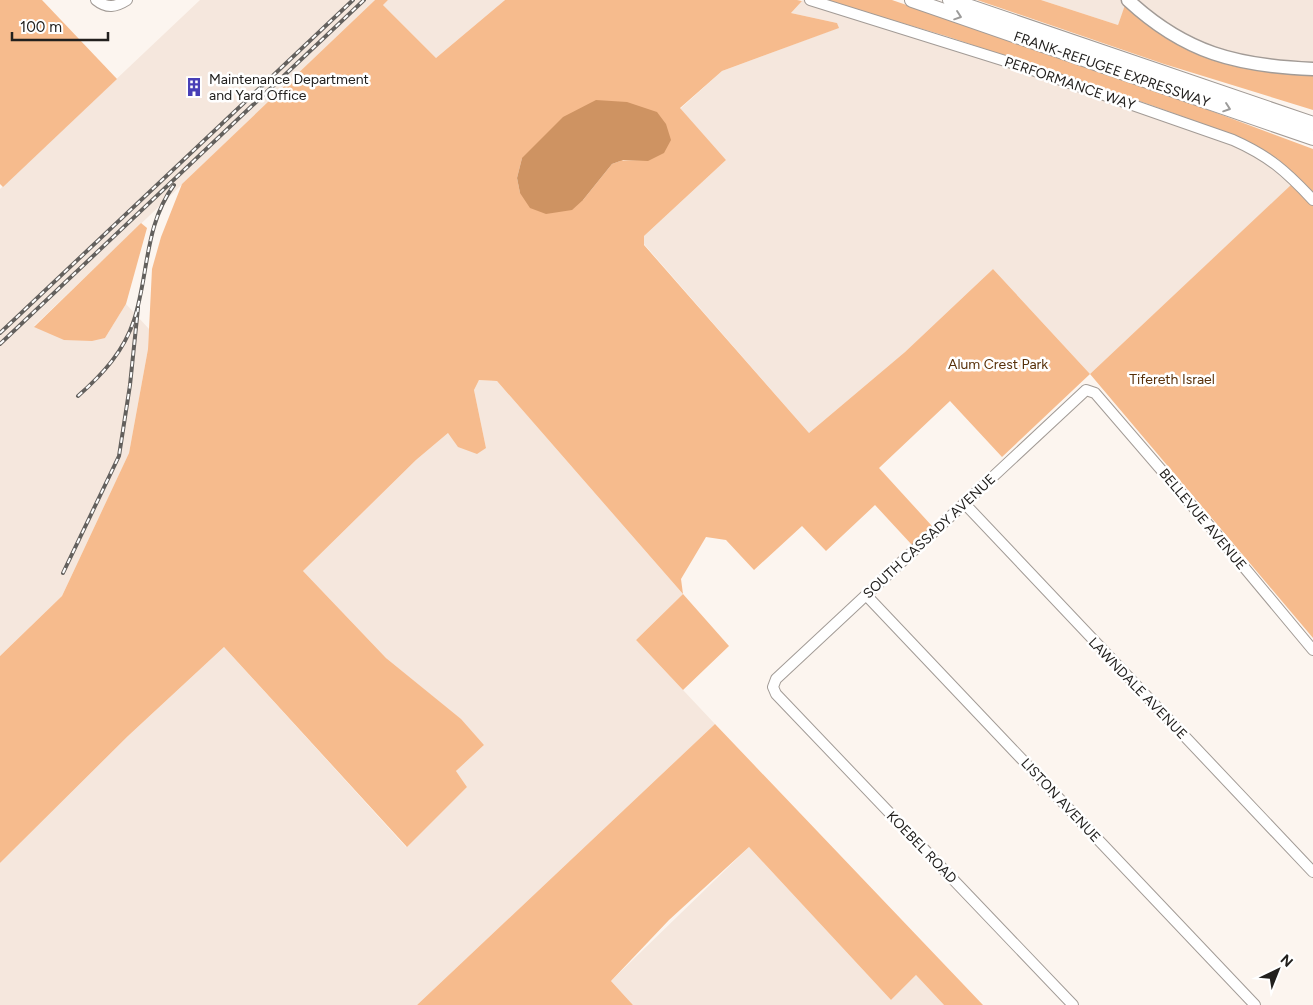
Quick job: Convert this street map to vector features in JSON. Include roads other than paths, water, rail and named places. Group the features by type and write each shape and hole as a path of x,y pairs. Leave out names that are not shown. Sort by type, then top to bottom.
{"highway":[{"name":"FRANK-REFUGEE EXPRESSWAY","path":"912,0 1313,138"},
{"name":"FRANK-REFUGEE EXPRESSWAY","path":"950,0 1313,124"},
{"path":"1253,104 1282,107 1313,116"}],"main road":[{"path":"1128,0 1165,30 1208,52 1250,63 1313,69"}],"street":[{"path":"96,0 110,7 120,5 127,0"},
{"name":"PERFORMANCE WAY","path":"810,0 1018,65 1233,140 1262,153 1273,161 1313,200"},
{"name":"SOUTH CASSADY AVENUE","path":"773,687 776,679 1082,392 1091,390"},
{"name":"BELLEVUE AVENUE","path":"1091,390 1095,392 1207,523 1313,650"},
{"name":"LAWNDALE AVENUE","path":"964,503 1313,872"},
{"name":"LISTON AVENUE","path":"866,595 1256,1005"},
{"name":"KOEBEL ROAD","path":"773,687 776,694 1073,1005"}],"railway":[{"path":"0,333 353,0"},
{"path":"0,344 364,0"},
{"path":"78,396 112,361 125,342 139,303 148,251 157,217 174,185"},
{"path":"63,573 119,456 130,385 138,308"}],"place":[{"name":"Maintenance Department and Yard Office","path":"194,87"}],"park label":[{"name":"Alum Crest Park","path":"998,364"},
{"name":"Tifereth Israel","path":"1172,379"}]}
